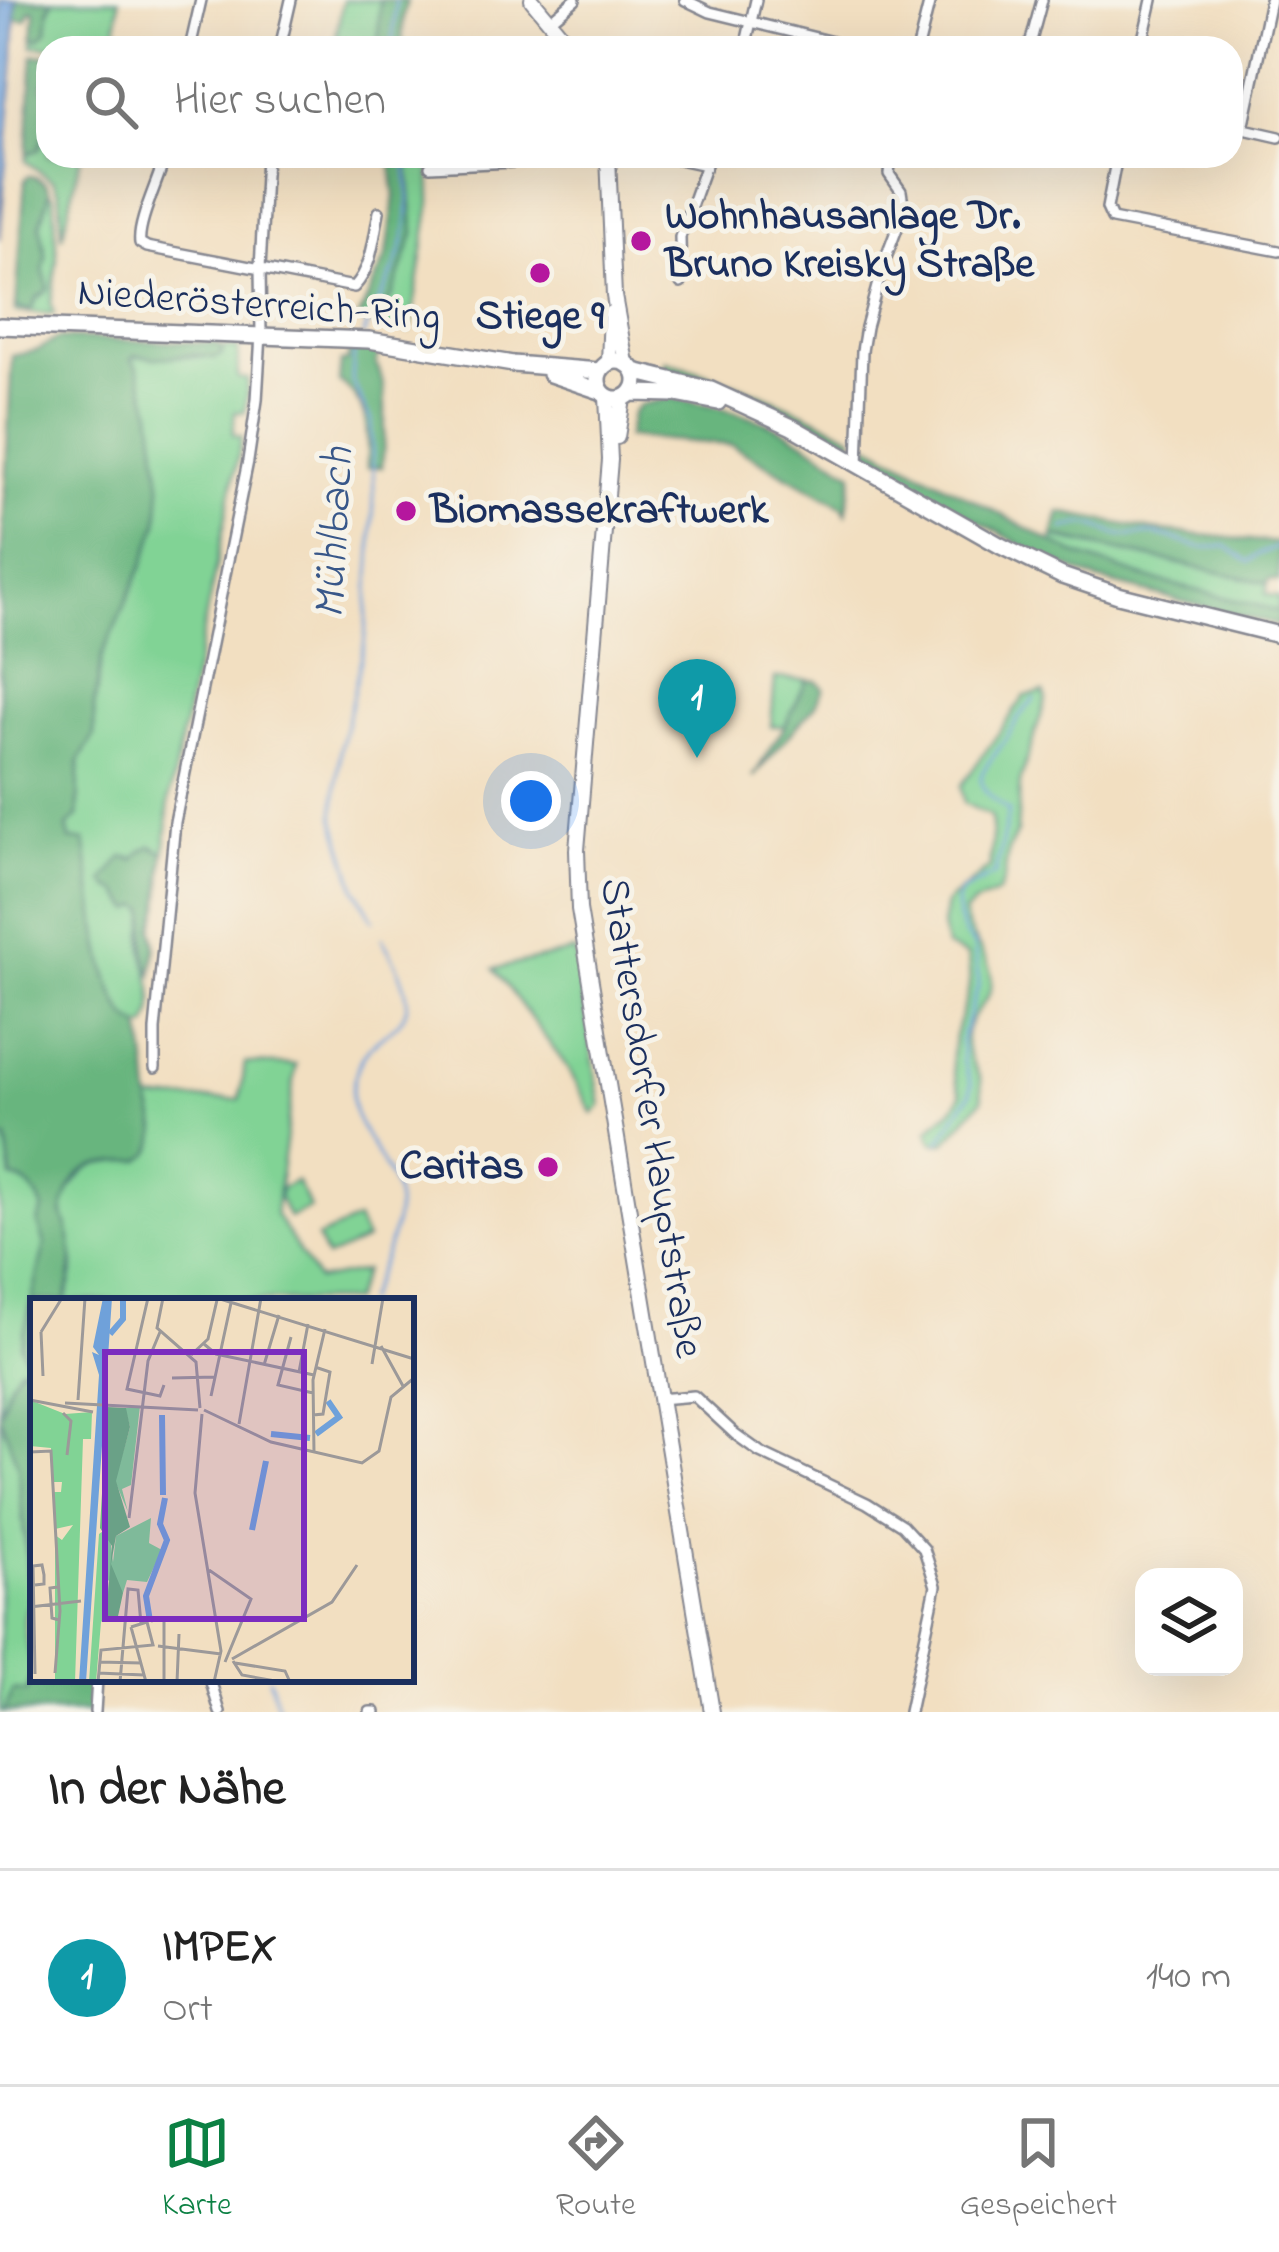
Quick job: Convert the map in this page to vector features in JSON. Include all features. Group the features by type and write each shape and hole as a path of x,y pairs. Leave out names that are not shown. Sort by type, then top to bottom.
{"main road":[{"path":"532,0 563,36"},
{"path":"609,168 617,367 636,382 616,395 597,381 617,367"},
{"name":"Niederösterreich-Ring","path":"0,326 369,340 513,364 616,395 676,394 731,402"},
{"name":"Niederösterreich-Ring","path":"513,364 617,367 696,386 731,402"},
{"name":"Stattersdorfer Hauptstraße","path":"616,395 578,850 579,909 712,1712"},
{"path":"731,402 792,427 1062,576 1118,595 1279,635"}],"street":[{"path":"193,36 201,0"},
{"path":"283,36 291,0"},
{"path":"551,20 575,0"},
{"path":"685,0 710,12 811,36"},
{"path":"749,36 756,0"},
{"path":"921,36 930,0"},
{"path":"1032,36 1042,0"},
{"path":"1144,36 1152,0"},
{"path":"1243,104 1270,0"},
{"path":"1243,128 1279,137"},
{"path":"162,168 139,232 142,245 354,287 366,271 379,212"},
{"path":"155,1068 175,822 257,400 265,168"},
{"path":"681,284 680,237 705,168"},
{"path":"857,464 866,326 904,210 902,191 890,168"},
{"path":"1116,168 1107,211 1112,219 1279,251"},
{"path":"659,1399 694,1396 760,1452 867,1503 915,1537 929,1560 936,1586 909,1712"},
{"path":"95,1712 97,1682"},
{"path":"211,1682 220,1712"}],"green space":[{"path":"16,0 53,0 42,36 33,38 35,10 26,20 15,19"},
{"path":"53,0 119,0 116,36 40,36"},
{"path":"343,0 380,0 378,36 336,36"},
{"path":"380,0 407,0 402,36 378,36"},
{"path":"33,55 36,55 36,150 27,154"},
{"path":"36,150 36,168 78,168 62,238 60,194 54,182 26,161 27,154"},
{"path":"392,168 409,168 414,233 392,296 373,323 357,321 387,255 395,196"},
{"path":"409,168 430,168 431,202 410,331 373,323 392,296 414,233"},
{"path":"25,179 42,181 50,192 40,226 48,286 31,311 16,307"},
{"path":"50,192 57,260 51,303 54,314 16,312 16,307 31,310 47,291 40,226"},
{"path":"58,338 215,343 222,347 222,354 215,358 136,355 131,359 152,412 161,485 158,524 102,655 94,736 79,761 78,816 67,827 70,840 85,841 109,980 126,1016 141,1027 157,1134 152,1151 141,1160 95,1165 73,1182 62,1213 70,1236 72,1267 66,1298 32,1298 45,1244 38,1223 43,1209 28,1185 12,1178 7,1139 0,1141 0,589 12,356 38,350"},
{"path":"354,344 381,346 376,364 385,400 382,467 367,468 362,409 339,382 341,362 348,361"},
{"path":"222,347 238,348 238,378 248,379 245,412 235,412 233,435 242,437 169,799 164,853 151,846 134,860 130,857 110,888 129,907 142,906 147,913 144,950 153,1003 146,1027 129,1019 111,985 85,842 70,840 67,826 78,816 79,761 94,735 102,655 143,565 152,412 131,358 210,356 221,354"},
{"path":"665,361 738,384 807,414 853,436 851,446 701,379 663,370"},
{"path":"670,398 751,417 818,450 853,473 846,513 842,506 732,445 627,437 639,405"},
{"path":"869,444 1075,554 1143,577 1279,611 1279,626 1098,580 1047,559 873,463 865,456"},
{"path":"1060,512 1152,530 1279,543 1279,581 1268,583 1053,536"},
{"path":"1053,537 1268,583 1266,594 1279,597 1279,611 1106,566 1051,543"},
{"path":"775,678 807,680 785,726 771,726"},
{"path":"807,680 824,688 815,706 753,777 785,726"},
{"path":"1044,692 1046,699 1020,782 1017,832 1008,851 1004,880 998,893 964,913 992,982 966,1034 982,1100 945,1143 933,1143 928,1131 961,1094 952,1055 969,984 967,956 946,947 942,926 946,903 990,867 990,816 964,803 961,786 1025,696"},
{"path":"151,846 164,853 152,974 145,950 146,909 132,910 104,881 123,857 134,860"},
{"path":"575,951 601,1106 593,1114 568,1068 494,969"},
{"path":"245,1063 296,1065 275,1214 317,1280 364,1271 353,1298 66,1298 74,1264 64,1205 82,1174 103,1162 126,1161 157,1128 150,1100 240,1099"},
{"path":"6,1137 12,1178 32,1189 43,1209 38,1223 46,1244 21,1346 30,1366 20,1367 9,1383 0,1414 0,1141"},
{"path":"296,1181 310,1208 289,1218 279,1198 281,1188"},
{"path":"357,1220 366,1240 326,1258 317,1238"},
{"path":"30,1308 30,1360 21,1346"},
{"path":"30,1366 30,1577 18,1466 0,1416 9,1383 20,1367"},
{"path":"0,1416 18,1466 30,1581 24,1622 30,1682 26,1692 13,1690 0,1712"},
{"path":"31,1682 92,1682 90,1712 4,1712 13,1690 26,1692"}],"water":[{"path":"0,0 16,0 0,240"}],"waterway":[{"name":"Mühlbach","path":"393,36 396,0"},
{"name":"Mühlbach","path":"363,335 401,250 409,207 406,168"},
{"name":"Mühlbach","path":"358,344 352,381 371,421 371,563 364,646 340,751 334,816 356,889 373,920"},
{"path":"1064,529 1087,524 1120,535 1154,534 1198,546 1226,546 1249,562 1279,547"},
{"path":"939,1142 970,1094 961,1041 979,983 974,945 958,918 957,901 961,892 995,874 1009,811 985,791 981,776 1035,699"},
{"name":"Mühlbach","path":"367,1298 390,1239 397,1203 389,1175 357,1119 352,1091 362,1058 407,1008 401,975 382,938"},
{"name":"Mühlbach","path":"270,1682 280,1712"}],"place":[{"name":"Wohnhausanlage Dr. Bruno Kreisky Straße","path":"641,241"},
{"name":"Stiege 9","path":"540,273"},
{"name":"Biomassekraftwerk","path":"406,511"},
{"name":"IMPEX","path":"697,758"},
{"name":"Caritas","path":"548,1167"}]}
